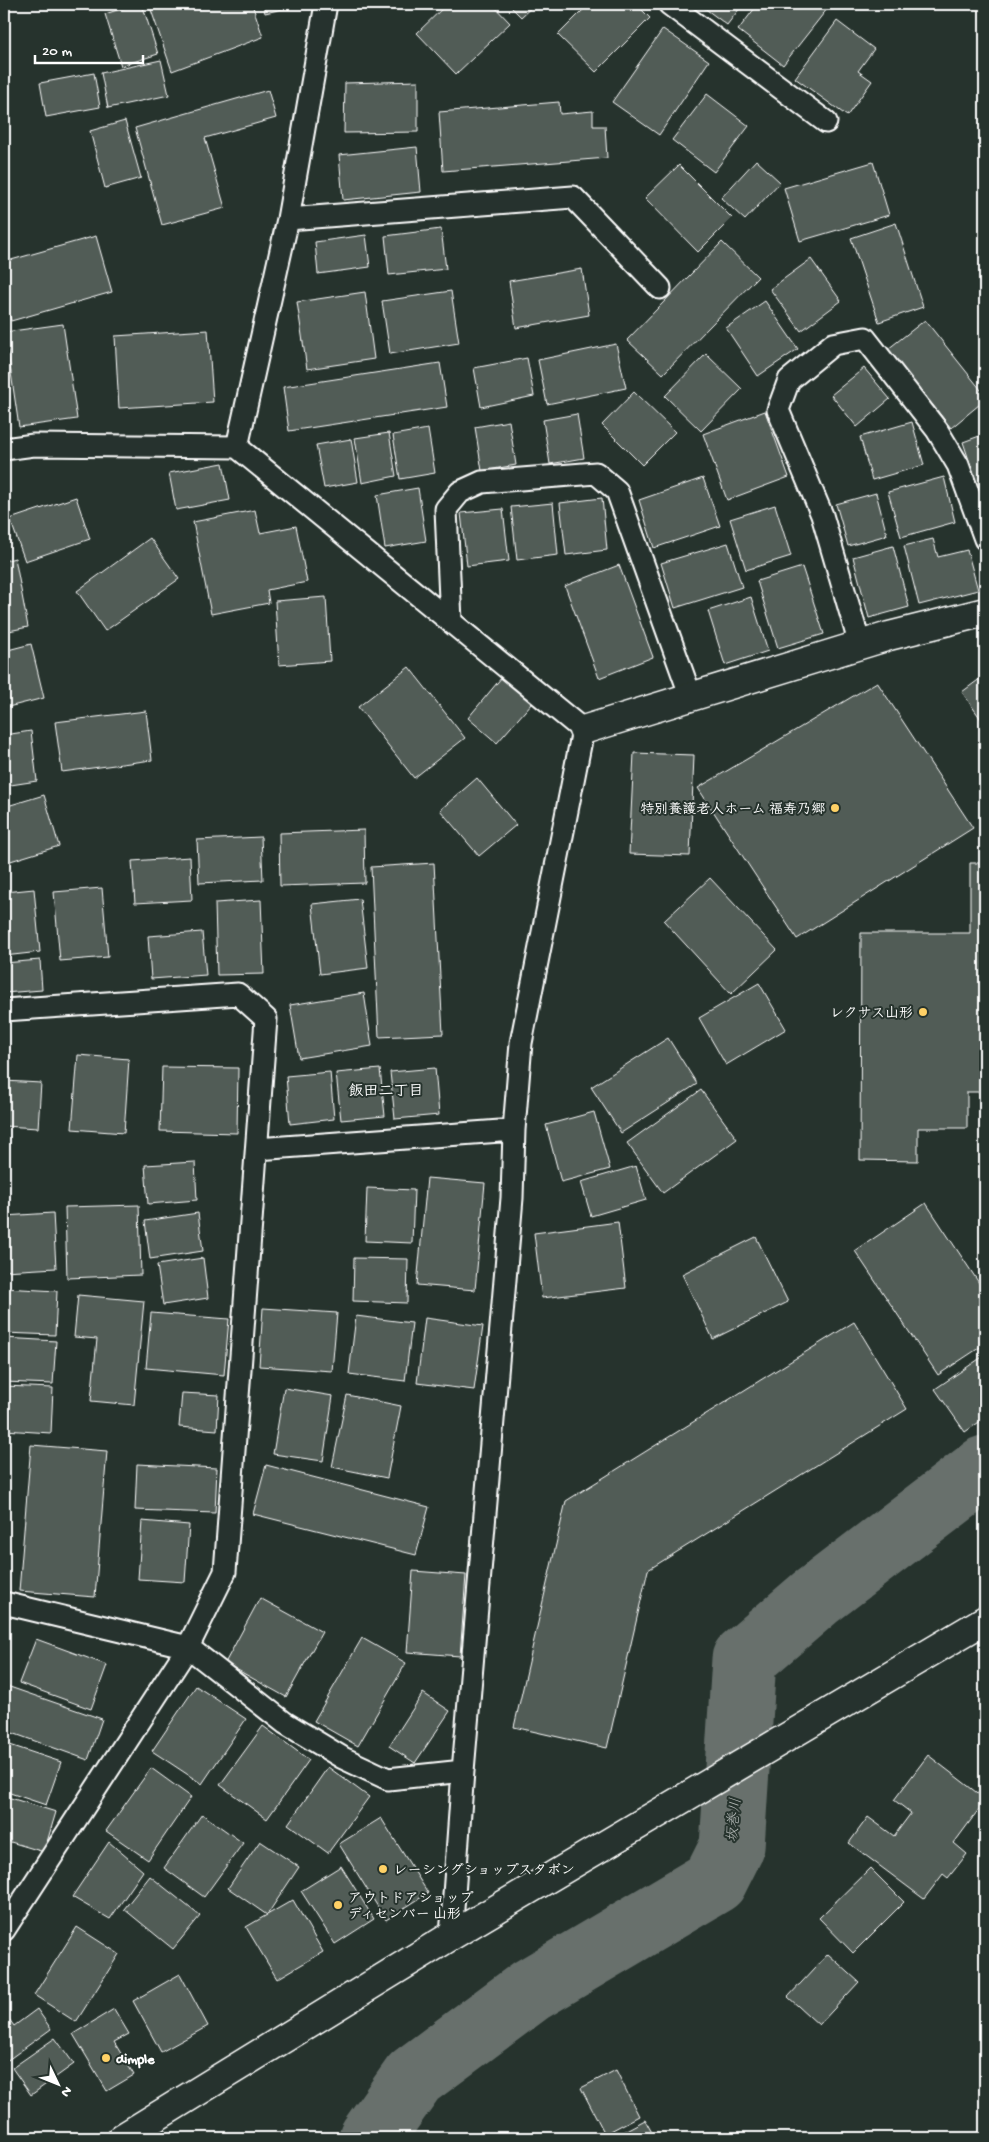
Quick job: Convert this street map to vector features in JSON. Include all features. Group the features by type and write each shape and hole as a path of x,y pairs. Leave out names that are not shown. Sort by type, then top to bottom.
{"street":[{"path":"583,730 860,645 985,612"},
{"path":"122,2138 451,1936 985,1620"}],"lane":[{"path":"237,447 288,219 326,4"},
{"path":"669,4 826,122"},
{"path":"288,219 573,197 660,288"},
{"path":"860,645 822,515 778,410 789,380 833,344 865,338 937,430 958,465 985,538"},
{"path":"4,449 34,445 237,447 583,730 521,1043 514,1130 512,1198 463,1771 451,1936"},
{"path":"451,622 446,509 460,492 482,482 596,473 617,491 691,697"},
{"path":"4,1010 238,994 266,1019 225,1572 188,1647 4,1930"},
{"path":"257,1149 514,1130"},
{"path":"4,1603 188,1647 285,1724 343,1758 388,1779 463,1771"}],"building":[{"path":"136,4 142,4 158,54 121,66 105,14"},
{"path":"149,4 252,4 263,37 172,71"},
{"path":"263,4 305,4 265,13"},
{"path":"447,4 492,4 510,23 456,74 417,33"},
{"path":"508,4 535,4 521,17"},
{"path":"589,4 636,4 650,18 596,72 558,35"},
{"path":"699,4 743,4 727,25"},
{"path":"758,4 831,4 783,65 738,30"},
{"path":"837,21 874,49 858,71 872,81 847,116 795,78"},
{"path":"663,29 709,61 659,135 612,102"},
{"path":"161,60 169,95 108,108 101,73"},
{"path":"94,73 100,107 46,117 40,83"},
{"path":"418,81 418,132 344,133 345,83"},
{"path":"268,90 276,118 205,138 225,208 162,225 135,128"},
{"path":"707,94 749,126 714,172 672,140"},
{"path":"559,102 560,114 593,111 593,126 605,126 607,158 443,171 439,112"},
{"path":"125,121 141,178 105,188 90,131"},
{"path":"417,147 421,192 343,200 339,155"},
{"path":"756,160 780,182 745,220 721,198"},
{"path":"873,162 889,215 800,241 784,188"},
{"path":"679,165 732,218 698,252 645,198"},
{"path":"896,223 923,307 879,322 851,238"},
{"path":"441,229 446,269 389,275 385,236"},
{"path":"366,235 370,267 318,274 315,242"},
{"path":"96,236 112,292 11,321 4,296 4,262"},
{"path":"722,242 758,277 663,374 627,340"},
{"path":"811,259 841,301 801,331 770,289"},
{"path":"582,269 589,315 516,328 509,281"},
{"path":"451,291 459,343 390,354 382,301"},
{"path":"365,292 374,359 307,369 297,302"},
{"path":"765,301 798,349 758,376 726,328"},
{"path":"925,320 985,395 985,400 951,428 888,349"},
{"path":"63,324 77,419 19,427 5,332"},
{"path":"208,330 213,402 119,408 115,336"},
{"path":"616,344 626,388 547,404 538,360"},
{"path":"706,354 742,389 701,431 665,396"},
{"path":"527,358 534,396 481,407 474,368"},
{"path":"440,363 447,407 289,431 283,387"},
{"path":"864,368 890,399 857,427 831,395"},
{"path":"634,392 675,432 642,465 602,425"},
{"path":"765,411 789,477 727,500 703,434"},
{"path":"577,414 584,458 550,464 543,420"},
{"path":"509,421 516,465 482,471 475,427"},
{"path":"912,422 924,465 872,480 860,437"},
{"path":"428,429 435,473 400,479 393,435"},
{"path":"389,433 396,476 362,483 355,438"},
{"path":"985,434 985,494 981,496 963,442"},
{"path":"351,439 358,482 324,488 316,445"},
{"path":"223,463 230,500 176,510 169,473"},
{"path":"944,477 955,522 901,537 888,492"},
{"path":"703,478 720,526 654,548 639,500"},
{"path":"418,488 426,541 385,548 377,495"},
{"path":"876,493 887,535 848,546 836,504"},
{"path":"76,497 90,539 25,561 10,519"},
{"path":"602,498 607,550 566,555 560,503"},
{"path":"553,503 558,555 517,560 511,507"},
{"path":"775,505 791,556 746,570 730,519"},
{"path":"503,509 509,561 467,566 461,513"},
{"path":"255,510 260,533 296,526 307,582 267,590 269,603 211,614 193,522"},
{"path":"150,538 179,579 105,631 77,591"},
{"path":"933,539 938,557 967,550 978,590 919,605 904,546"},
{"path":"728,543 742,587 675,608 661,563"},
{"path":"893,546 909,607 869,618 853,557"},
{"path":"15,558 28,627 4,632 4,561"},
{"path":"619,565 653,657 599,678 565,586"},
{"path":"802,567 824,634 778,648 757,581"},
{"path":"326,597 330,661 279,665 275,601"},
{"path":"751,597 768,651 725,665 708,611"},
{"path":"31,644 44,698 4,708 4,651"},
{"path":"409,667 465,738 414,778 358,707"},
{"path":"985,675 985,725 962,692"},
{"path":"502,677 532,703 497,743 468,718"},
{"name":"特別養護老人ホーム 福寿乃郷","path":"877,682 973,828 797,939 698,788"},
{"path":"146,711 152,760 62,772 55,722"},
{"path":"31,731 37,781 4,786 4,735"},
{"path":"634,753 694,755 690,856 629,854"},
{"path":"477,778 516,825 479,856 440,810"},
{"path":"44,795 59,846 4,863 4,807"},
{"path":"364,830 365,883 280,886 279,833"},
{"path":"261,837 263,880 199,883 197,840"},
{"path":"190,857 192,900 135,903 132,861"},
{"path":"434,863 443,1034 379,1037 371,867"},
{"name":"レクサス山形","path":"970,863 985,863 985,1092 967,1092 967,1128 918,1128 918,1161 860,1160 861,933 970,933"},
{"path":"710,878 777,950 731,994 664,921"},
{"path":"102,888 108,957 60,961 54,892"},
{"path":"34,889 40,952 4,956 4,892"},
{"path":"360,899 368,968 320,974 312,904"},
{"path":"261,900 264,974 217,975 215,903"},
{"path":"202,932 206,975 151,979 148,936"},
{"path":"40,960 42,990 4,993 4,963"},
{"path":"759,983 786,1029 726,1065 699,1018"},
{"path":"364,993 372,1046 299,1058 290,1005"},
{"path":"668,1038 697,1084 621,1133 591,1087"},
{"path":"78,1055 129,1059 124,1133 72,1129"},
{"path":"162,1067 238,1068 237,1133 160,1131"},
{"path":"435,1068 439,1115 395,1119 390,1072"},
{"path":"380,1069 385,1116 341,1120 336,1073"},
{"path":"330,1072 334,1119 290,1124 286,1076"},
{"path":"4,1081 41,1083 38,1128 4,1126"},
{"path":"701,1090 737,1139 663,1193 627,1143"},
{"path":"594,1112 610,1169 561,1182 546,1125"},
{"path":"195,1162 197,1200 148,1204 145,1165"},
{"path":"636,1166 646,1200 591,1216 581,1182"},
{"path":"427,1178 485,1183 475,1290 417,1285"},
{"path":"367,1188 414,1190 412,1243 365,1241"},
{"path":"926,1203 985,1292 985,1344 938,1375 855,1251"},
{"path":"139,1205 141,1275 67,1278 65,1207"},
{"path":"53,1213 56,1268 4,1271 4,1216"},
{"path":"198,1213 203,1251 150,1259 145,1221"},
{"path":"618,1222 626,1288 542,1298 534,1233"},
{"path":"756,1237 788,1302 713,1339 682,1274"},
{"path":"203,1258 208,1298 163,1305 157,1265"},
{"path":"354,1258 408,1259 407,1303 353,1301"},
{"path":"4,1288 57,1291 55,1335 4,1333"},
{"path":"78,1295 144,1301 134,1405 91,1401 97,1339 74,1337"},
{"path":"263,1308 337,1313 332,1371 259,1366"},
{"path":"151,1313 229,1319 224,1375 146,1368"},
{"path":"356,1316 412,1323 405,1381 349,1374"},
{"path":"425,1318 483,1326 474,1390 417,1383"},
{"path":"854,1322 907,1409 648,1570 607,1748 514,1727 566,1501"},
{"path":"4,1338 56,1341 53,1384 4,1382"},
{"path":"985,1355 985,1418 965,1432 935,1389"},
{"path":"4,1386 53,1388 51,1433 4,1430"},
{"path":"284,1388 333,1396 323,1461 273,1454"},
{"path":"182,1393 219,1395 217,1430 179,1427"},
{"path":"347,1395 401,1406 387,1478 332,1467"},
{"path":"31,1445 107,1451 95,1597 19,1591"},
{"path":"137,1464 217,1468 215,1513 135,1510"},
{"path":"266,1465 429,1507 416,1555 253,1514"},
{"path":"142,1521 189,1525 185,1582 138,1579"},
{"path":"413,1571 466,1575 460,1656 407,1652"},
{"path":"260,1598 322,1632 286,1697 225,1663"},
{"path":"362,1638 406,1663 358,1746 314,1721"},
{"path":"36,1639 107,1665 91,1709 19,1683"},
{"path":"4,1685 102,1719 88,1760 4,1730"},
{"path":"196,1686 246,1719 202,1784 152,1751"},
{"path":"423,1693 450,1711 415,1763 389,1746"},
{"path":"263,1726 309,1760 267,1819 220,1785"},
{"path":"4,1743 61,1762 46,1805 4,1791"},
{"path":"928,1755 985,1799 985,1801 954,1843 967,1854 948,1878 943,1874 924,1899 849,1843 868,1817 894,1836 911,1813 894,1800"},
{"path":"328,1767 369,1797 328,1853 288,1824"},
{"path":"151,1768 191,1797 148,1860 106,1831"},
{"path":"4,1796 56,1812 44,1852 4,1840"},
{"path":"202,1814 243,1843 204,1897 164,1868"},
{"name":"レーシングショップスタボン","path":"381,1818 428,1893 386,1920 339,1844"},
{"path":"260,1841 299,1867 267,1915 228,1888"},
{"path":"109,1842 143,1871 110,1919 72,1897"},
{"name":"アウトドアショップ ディセンバー 山形","path":"341,1866 374,1919 335,1944 301,1891"},
{"path":"870,1868 904,1902 853,1953 819,1918"},
{"path":"150,1876 200,1916 173,1949 124,1909"},
{"path":"293,1900 323,1952 277,1979 246,1927"},
{"path":"77,1927 119,1954 76,2022 34,1995"},
{"path":"828,1954 859,1982 819,2025 788,1997"},
{"path":"180,1974 208,2026 161,2052 133,2001"},
{"path":"37,2009 51,2029 8,2060 4,2055 4,2012 14,2026"},
{"name":"dimple","path":"114,2009 129,2034 114,2042 134,2075 107,2091 73,2034"},
{"path":"55,2038 74,2064 31,2095 12,2068"},
{"path":"616,2070 639,2116 605,2134 581,2088"},
{"path":"645,2120 655,2138 611,2138"}],"waterway":[{"name":"坂巻川","path":"371,2138 414,2077 531,1990 715,1881 732,1847 744,1659 815,1598 985,1468"}],"place":[{"name":"特別養護老人ホーム 福寿乃郷","path":"835,808"},
{"name":"レクサス山形","path":"923,1012"},
{"name":"レーシングショップスタボン","path":"383,1869"},
{"name":"アウトドアショップ ディセンバー 山形","path":"338,1905"},
{"name":"dimple","path":"106,2058"}],"district":[{"name":"飯田二丁目","path":"386,1090"}]}
